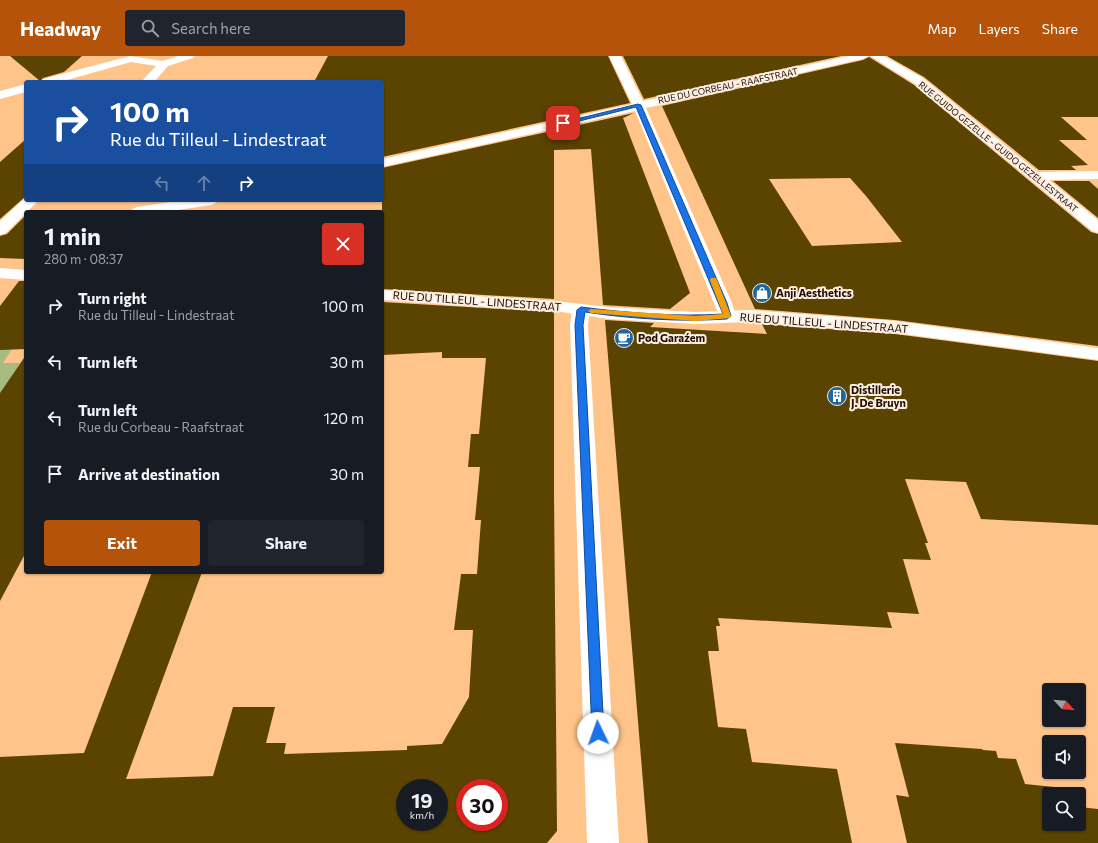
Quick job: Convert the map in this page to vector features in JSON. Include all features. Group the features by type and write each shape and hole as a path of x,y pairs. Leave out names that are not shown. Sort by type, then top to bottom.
{"street":[{"path":"149,80 164,64 189,56"},
{"path":"615,56 638,105 723,303 727,316"},
{"name":"RUE DU CORBEAU - RAAFSTRAAT","path":"384,163 863,56"},
{"name":"RUE GUIDO GEZELLE - GUIDO GEZELLESTRAAT","path":"876,56 919,81 1098,228"},
{"path":"54,80 132,57 164,64"},
{"path":"798,60 809,68"},
{"path":"0,95 24,89"},
{"path":"1035,176 1098,175"},
{"path":"3,228 29,202"},
{"path":"149,210 199,202"},
{"path":"3,228 24,225"},
{"path":"0,273 24,275"},
{"name":"RUE DU TILLEUL - LINDESTRAAT","path":"384,295 555,306 608,313 695,318 750,316 895,327 1098,354"},
{"path":"581,310 579,325 603,843"}],"green space":[{"path":"0,349 12,349 3,363 20,363 9,380 0,434"}],"building":[{"path":"10,56 82,56 64,72 39,80"},
{"path":"328,56 608,56 630,103 384,157 384,80 315,80"},
{"path":"623,56 841,56 644,99"},
{"path":"887,56 1098,56 1098,117 1061,117 1087,140 1059,140 1088,165 1071,166 1076,170 1039,170 924,77"},
{"path":"869,57 914,85 1091,232 1098,234 1098,346 895,320 755,309 662,106 863,60","holes":["850,178 902,242 812,246 769,179"]},
{"path":"634,113 623,118 690,293 670,309 603,305 591,149 554,150 554,299 384,289 384,210 382,210 382,202 384,202 384,168"},
{"path":"24,141 24,198 0,219 0,162"},
{"path":"1053,181 1089,181 1098,189 1098,218"},
{"path":"24,217 24,259 0,258 0,236 7,234"},
{"path":"19,281 24,281 24,349 0,350 0,306"},
{"path":"384,302 554,312 557,831 547,843 0,843 0,757 84,753 151,574 201,574 126,779 213,776 233,707 275,707 266,743 286,743 284,754 407,750 407,746 442,744 469,697 473,630 454,630 461,574 477,574 481,520 475,520 480,467 468,467 471,434 479,434 486,358 442,358 442,352 384,355"},
{"path":"605,320 654,323 650,327 767,334 762,324 895,334 1098,361 1098,525 981,519 966,482 905,479 928,543 925,543 931,560 903,559 919,614 887,612 892,628 718,618 720,626 716,626 719,651 708,651 718,727 746,729 752,762 837,769 852,843 648,843"},
{"path":"24,358 24,556 0,601 0,393"},
{"path":"895,743 996,751 998,758 1016,759 1025,784 1054,787 1042,787 1042,831 1086,831 1086,808 1098,809 1098,843 907,843 896,795 909,797"}],"slow traffic":[{"path":"591,311 695,318 727,316 713,280"}],"place":[{"name":"Anji Aesthetics","path":"762,293"},
{"name":"Pod Garaźem","path":"624,338"},
{"name":"Distillerie J. De Bruyn","path":"837,396"}],"route":[{"path":"563,123 623,110 638,105 723,303 727,316 695,318 581,310 579,325 598,733"}]}
